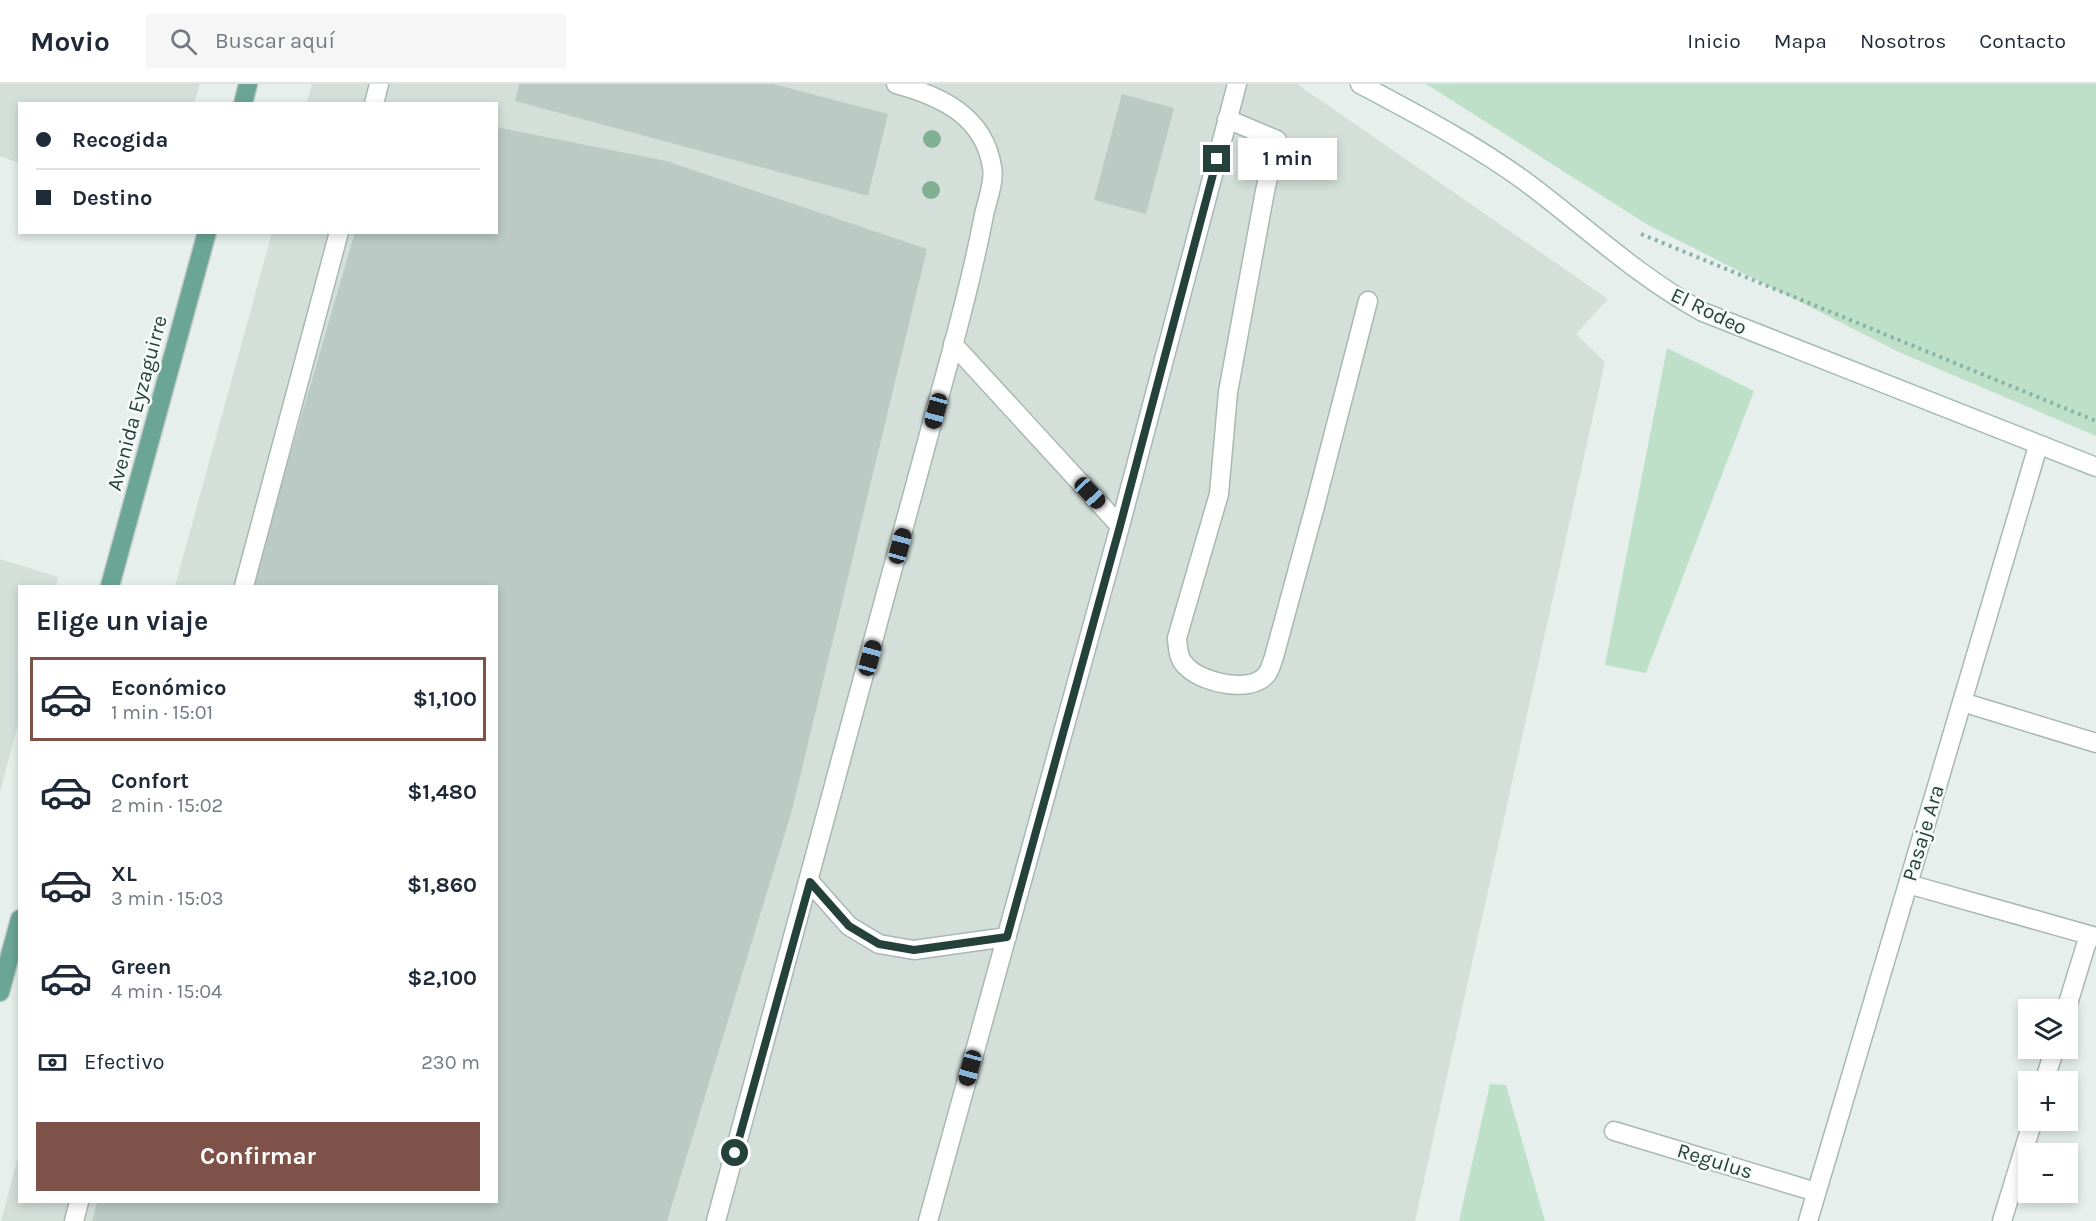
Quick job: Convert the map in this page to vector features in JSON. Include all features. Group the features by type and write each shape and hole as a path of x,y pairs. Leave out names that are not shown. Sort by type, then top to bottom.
{"main road":[{"path":"244,102 248,84"},
{"name":"Avenida Eyzaguirre","path":"110,585 206,234"},
{"path":"0,992 18,927"}],"street":[{"path":"374,102 379,84"},
{"path":"716,1221 810,882 954,344 980,237 993,170 987,149 976,130 962,114 945,101 925,92 896,84"},
{"path":"928,1221 1120,526 1237,84"},
{"name":"El Rodeo","path":"1360,84 1484,154 1525,182 1649,280 1703,312 2096,467"},
{"path":"1227,119 1277,140 1265,191 1228,392 1219,494 1177,638 1179,656 1188,668 1206,678 1226,684 1252,685 1267,674 1274,657 1316,507 1368,301"},
{"path":"244,585 338,234"},
{"path":"954,344 1120,526"},
{"name":"Pasaje Ara","path":"1808,1221 2038,446"},
{"path":"1962,702 2096,743"},
{"path":"810,882 849,926 879,944 914,950 1007,937"},
{"path":"1908,884 2092,936 2070,999"},
{"name":"Regulus","path":"1614,1131 1816,1191"},
{"path":"2002,1221 2029,1131"},
{"path":"74,1221 79,1203"}],"path":[{"path":"1600,241 1636,232 2096,421"}],"shaded area":[{"path":"0,84 200,84 194,102 18,102 18,163 0,156"},
{"path":"312,84 1297,84 1608,299 1576,334 1605,362 1415,1221 1,1221 18,1157 18,1203 498,1203 498,585 175,585 272,234 498,234 498,102 307,102"},
{"path":"0,559 58,577 56,585 18,585 18,724 0,792"}],"green space":[{"path":"1426,84 2096,84 2096,436 1901,353 1648,225"},
{"path":"1667,348 1754,391 1646,673 1605,665"},
{"path":"1490,1084 1506,1085 1545,1221 1459,1221"}],"building":[{"path":"519,84 773,84 888,114 868,196 515,101"},
{"path":"1122,94 1174,108 1146,214 1094,200"},
{"path":"498,127 666,161 927,249 792,810 667,1221 92,1221 97,1203 498,1203 498,585 252,585 354,234 498,234"}],"route":[{"path":"735,1153 810,882 849,926 879,944 914,950 1007,937 1120,526 1217,159"}]}
